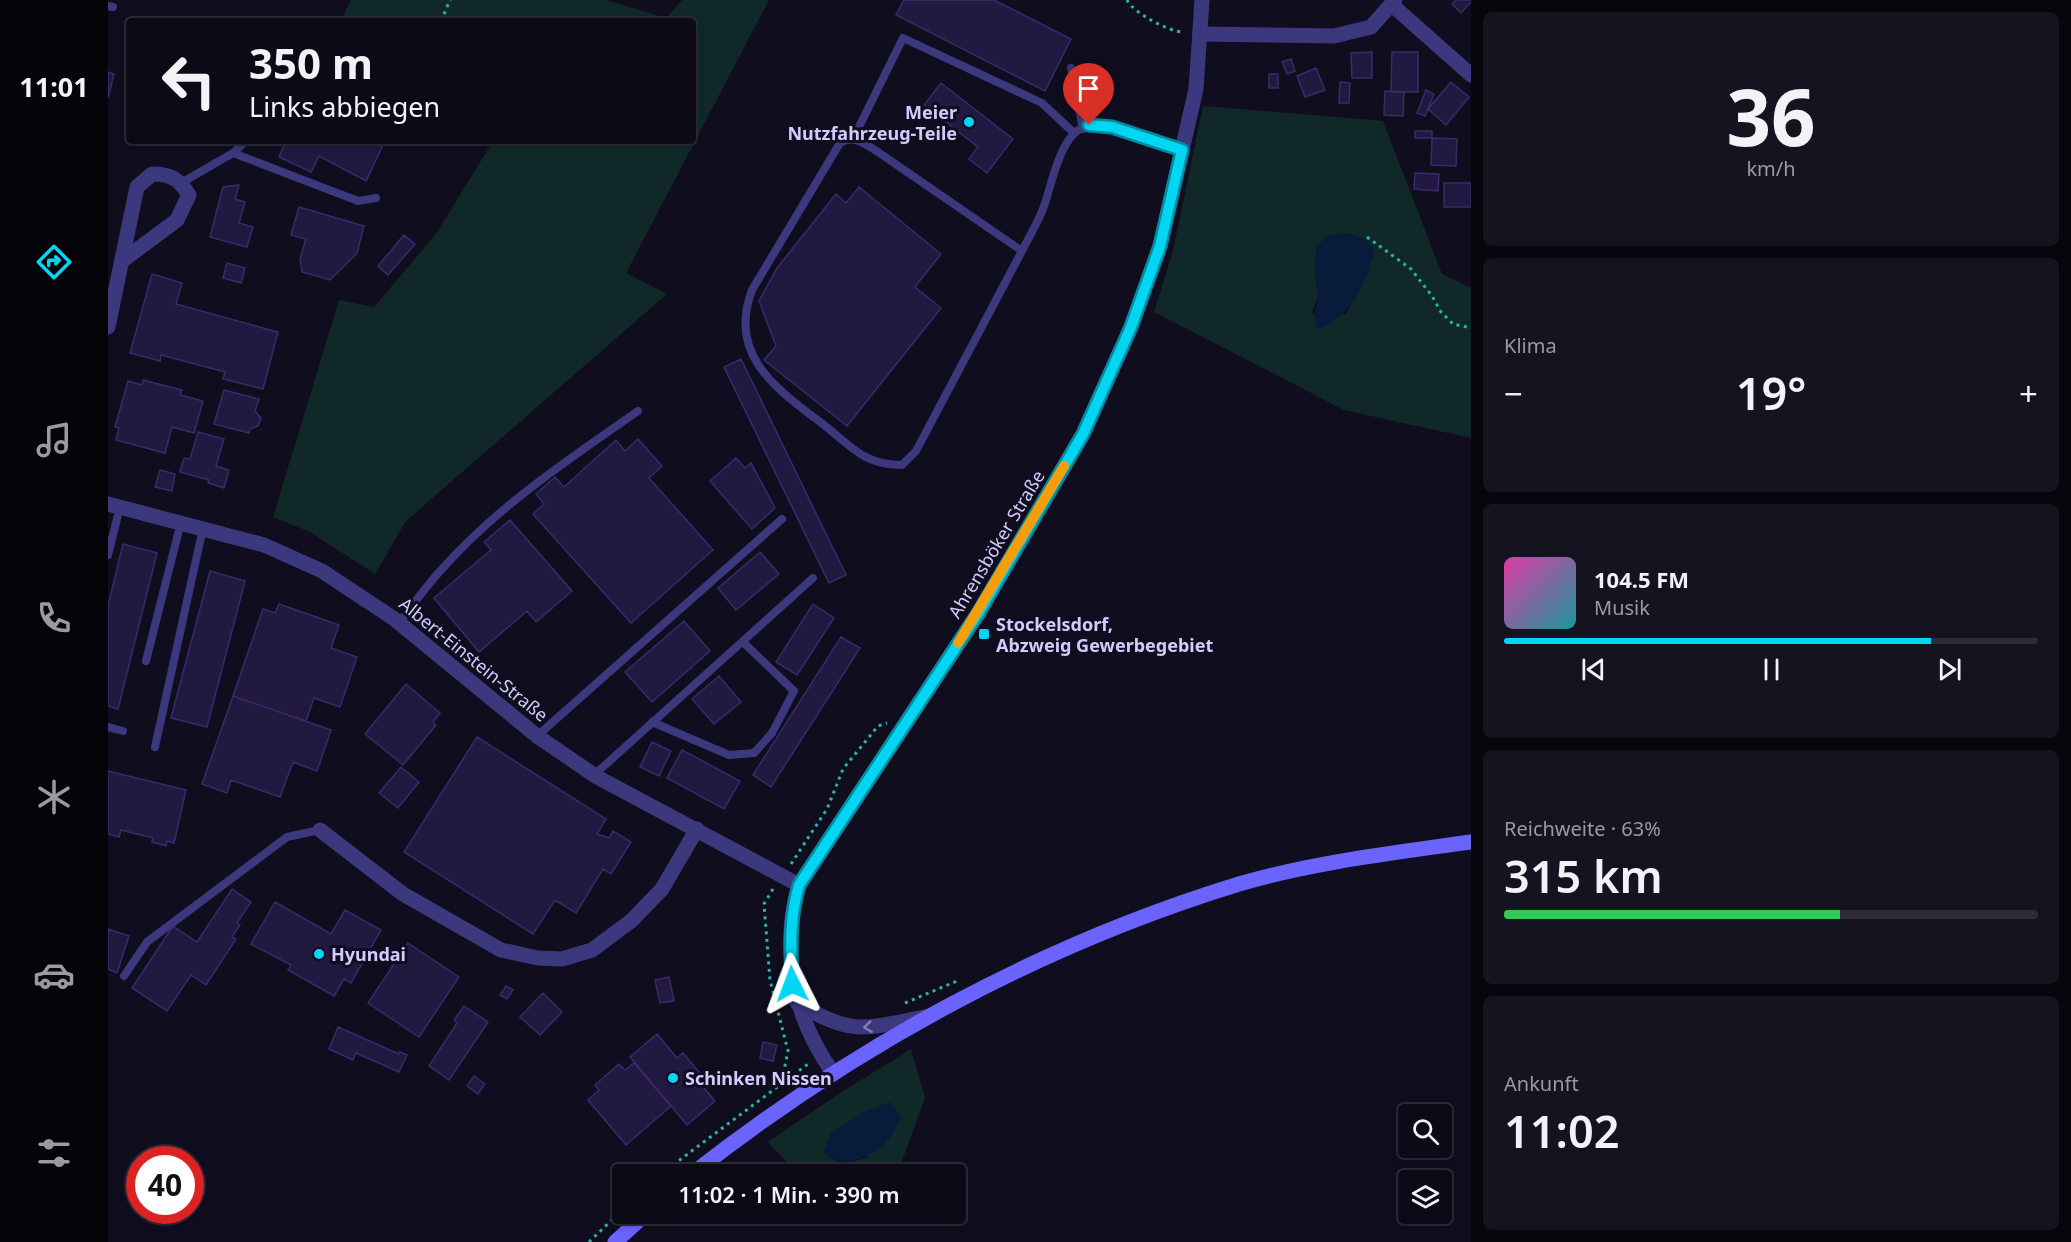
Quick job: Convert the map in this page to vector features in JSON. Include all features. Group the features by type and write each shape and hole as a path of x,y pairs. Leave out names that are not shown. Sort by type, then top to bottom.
{"main road":[{"path":"706,1164 833,1073 926,1017 1044,958 1127,923 1240,884 1325,863 1471,842"},
{"path":"615,1242 635,1224"}],"street":[{"name":"Ahrensböker Straße","path":"833,1073 821,1055 797,1003 792,984 790,933 792,908 799,885 979,612 1083,434 1131,327 1160,246 1196,88 1202,0"},
{"path":"1200,34 1334,36 1371,27 1394,2 1471,75"},
{"path":"108,327 137,187 152,174 168,174 181,183 189,195 177,220 122,261"},
{"name":"Albert-Einstein-Straße","path":"114,506 181,522 264,546 322,571 399,623 537,736 594,775 799,885"},
{"path":"320,830 403,894 501,951 538,958 562,959 592,950 631,921 662,889 697,829"},
{"path":"797,1003 819,1016 847,1027 862,1029 926,1017"}],"lane":[{"path":"1074,133 1042,103 903,38 852,139 840,143 752,290 744,310 746,333 752,356 771,384 869,461 902,465 916,451 1039,219 1058,159 1074,133 1089,125 1112,127 1182,150"},
{"path":"1071,68 1083,129"},
{"path":"852,139 878,152 1022,251"},
{"path":"181,183 233,153 243,144"},
{"path":"233,153 358,201 376,198"},
{"path":"399,623 441,569 477,534 543,477 638,411"},
{"path":"108,555 114,506"},
{"path":"537,736 782,519"},
{"path":"146,660 181,522"},
{"path":"155,747 203,528"},
{"path":"594,775 813,578"},
{"path":"652,722 729,755 754,753 772,733 794,692 742,642"},
{"path":"108,727 123,731"},
{"path":"124,976 147,942 287,837 320,830"}],"path":[{"path":"442,18 450,0"},
{"path":"1126,0 1129,6 1146,17 1177,32 1200,34"},
{"path":"1366,237 1411,269 1441,312 1453,324 1471,328"},
{"path":"674,1164 782,1081 821,1055"}],"green space":[{"path":"351,0 606,0 666,18 342,18"},
{"path":"682,0 769,0 696,139 696,18 666,18"},
{"path":"1203,106 1383,121 1442,274 1471,288 1471,438 1344,410 1154,312 1173,251","holes":["1369,270 1346,314 1312,313 1317,299"]},
{"path":"491,144 694,144 626,273 667,294 406,521 375,574 310,532 273,517 339,300 374,307 436,234"},
{"path":"911,1049 925,1098 901,1164 840,1164 789,1164 768,1142","holes":["824,1152 870,1157 840,1164"]}],"water":[{"path":"1348,233 1364,238 1375,250 1367,275 1348,308 1329,324 1317,329 1315,266 1317,245 1330,235"},
{"path":"890,1102 901,1117 890,1137 878,1150 870,1154 840,1164 823,1152 831,1133 864,1112"}],"building":[{"path":"904,0 994,0 1071,39 1045,91 896,15"},
{"path":"1456,0 1471,0 1471,2 1461,13 1452,4"},
{"path":"1372,52 1372,78 1352,78 1351,53"},
{"path":"1392,52 1418,52 1418,92 1391,92"},
{"path":"1291,59 1295,71 1287,74 1282,62"},
{"path":"1316,68 1325,90 1305,97 1297,76"},
{"path":"108,72 114,74 108,98"},
{"path":"1269,74 1278,74 1278,88 1269,88"},
{"path":"1340,82 1350,83 1349,103 1339,103"},
{"path":"1451,82 1469,97 1446,125 1428,109"},
{"name":"Meier Nutzfahrzeug-Teile","path":"941,83 1013,139 987,173 969,159 978,147 924,105"},
{"path":"1426,90 1434,94 1425,116 1417,113"},
{"path":"1385,91 1404,92 1403,116 1384,115"},
{"path":"1415,131 1432,131 1432,138 1415,138"},
{"path":"1432,138 1457,139 1456,166 1431,165"},
{"path":"285,144 384,144 366,181 319,156 311,172 279,157"},
{"path":"1415,173 1439,174 1438,191 1414,189"},
{"path":"1444,183 1471,183 1471,207 1444,207"},
{"path":"239,185 235,199 245,202 239,223 253,227 247,247 210,237 223,187"},
{"path":"859,187 941,254 915,287 941,308 847,426 764,360 776,346 759,301 777,268 836,194 846,203"},
{"path":"299,207 364,226 357,253 330,280 302,272 300,259 306,239 291,235"},
{"path":"404,235 415,244 388,275 378,266"},
{"path":"227,263 245,268 241,283 223,278"},
{"path":"152,274 182,283 176,304 278,332 263,389 223,379 225,372 161,355 160,361 130,353"},
{"path":"741,359 846,575 829,583 724,367"},
{"path":"143,380 182,390 180,395 203,401 194,433 172,427 165,453 116,440 119,428 115,427 128,381 142,385"},
{"path":"224,390 259,399 255,411 261,418 258,426 250,429 249,433 214,424"},
{"path":"198,432 224,439 216,466 229,470 224,488 208,483 209,480 180,472 184,458 190,459"},
{"path":"638,439 662,466 649,478 713,550 631,623 533,514 544,504 536,494 555,477 564,487 616,440 625,451"},
{"path":"736,458 745,468 751,463 775,508 752,529 710,481"},
{"path":"160,470 175,474 172,491 155,487"},
{"path":"510,520 572,591 536,622 527,611 479,652 434,598 491,550 484,542"},
{"path":"123,544 157,553 118,709 108,706 108,606"},
{"path":"760,552 779,574 736,610 718,588"},
{"path":"210,571 245,581 207,727 171,718"},
{"path":"279,604 339,625 331,648 357,657 340,707 314,698 306,721 233,696 263,609 275,613"},
{"path":"813,604 834,618 797,675 776,662"},
{"path":"684,621 710,651 652,702 625,672"},
{"path":"841,637 860,648 771,787 753,775"},
{"path":"719,676 741,702 714,724 692,699"},
{"path":"406,684 440,713 433,722 436,725 403,765 365,734"},
{"path":"233,696 331,730 317,771 293,762 280,797 231,780 227,793 202,784"},
{"path":"477,737 606,819 597,834 609,838 613,831 631,842 611,874 603,869 576,913 555,900 533,934 404,852"},
{"path":"652,742 671,751 659,776 640,767"},
{"path":"682,750 740,781 724,809 667,778"},
{"path":"401,767 419,782 398,808 379,793"},
{"path":"108,771 186,790 174,843 167,841 166,846 152,842 153,838 121,830 119,837 108,834"},
{"path":"232,889 251,902 237,923 240,925 232,937 236,939 206,985 191,975 167,1011 132,988 173,926 197,942"},
{"name":"Hyundai","path":"275,902 331,934 345,910 381,930 351,983 344,979 334,996 288,970 291,965 251,944"},
{"path":"108,929 129,936 117,973 108,969"},
{"path":"408,943 459,977 419,1037 368,1003"},
{"path":"669,977 674,1001 660,1003 655,980"},
{"path":"506,986 513,990 507,999 500,995"},
{"path":"543,993 562,1012 540,1035 520,1017"},
{"path":"464,1006 488,1022 449,1080 429,1066 457,1023 454,1020"},
{"path":"338,1027 399,1054 400,1052 407,1055 399,1072 356,1053 353,1060 329,1049"},
{"path":"657,1034 677,1058 683,1053 703,1077 698,1081 715,1101 687,1125 630,1057"},
{"path":"763,1042 777,1045 773,1061 760,1058"},
{"path":"634,1063 671,1106 626,1145 588,1100 599,1090 595,1085 619,1064 625,1070"},
{"path":"474,1076 485,1084 478,1094 467,1086"}],"slow traffic":[{"path":"958,643 979,612 1064,466"}],"place":[{"name":"Meier Nutzfahrzeug-Teile","path":"969,122"},
{"name":"Stockelsdorf, Abzweig Gewerbegebiet","path":"984,634"},
{"name":"Hyundai","path":"319,954"},
{"name":"Schinken Nissen","path":"673,1078"}],"route":[{"path":"792,984 790,933 792,908 799,885 979,612 1083,434 1131,327 1160,246 1182,150 1112,127 1089,125"}]}
